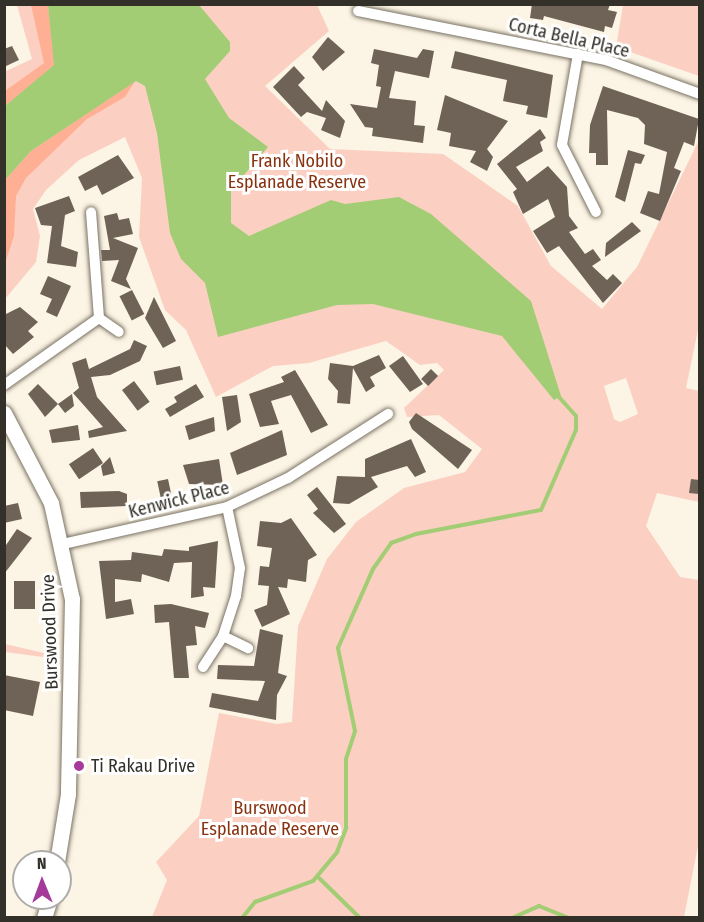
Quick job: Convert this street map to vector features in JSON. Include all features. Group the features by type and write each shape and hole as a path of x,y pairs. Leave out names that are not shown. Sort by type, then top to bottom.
{"street":[{"name":"Corta Bella Place","path":"358,11 578,54 699,94"},
{"path":"578,54 562,145 596,212"},
{"path":"91,212 99,318"},
{"path":"99,318 119,332"},
{"path":"4,385 99,318"},
{"name":"Burswood Drive","path":"4,413 11,437 44,486 63,544 72,599 73,670 68,794 59,850"},
{"name":"Kenwick Place","path":"63,544 227,507 288,478 388,414"},
{"path":"203,667 223,636 240,568 227,507"},
{"path":"223,636 248,648"}],"green space":[{"path":"17,5 317,5 329,31 265,86 330,149 443,154 518,206 551,266 602,309 637,267 699,140 699,325 686,388 699,391 699,502 657,493 646,526 680,577 699,580 700,836 684,917 152,917 167,880 156,862 199,816 219,713 277,724 292,722 298,626 327,559 356,522 404,488 465,472 482,449 439,415 407,417 404,408 444,370 437,363 420,365 386,341 309,363 273,366 216,397 186,330 165,310 139,237 142,178 125,137 79,160 46,190 33,209 40,236 36,262 5,299 4,72 32,59","holes":["626,378 638,414 620,422 614,419 604,386"]},
{"path":"623,5 699,5 699,76 616,47"},
{"path":"5,644 44,653 43,657 5,652"}],"shaded area":[{"path":"31,5 48,5 55,65 5,106 5,91 44,63"},
{"path":"48,5 199,5 230,42 230,51 205,79 229,118 268,147 231,190 231,223 249,236 331,200 345,204 399,197 431,214 531,301 561,396 554,400 502,336 373,304 337,305 218,337 205,283 181,259 170,233 157,133 145,86 136,81 31,151 5,180 5,106 54,65"},
{"path":"135,81 125,97 87,119 26,178 16,196 14,236 5,263 5,180 31,151"}],"building":[{"path":"532,4 610,4 608,10 617,12 612,28 605,26 604,32 544,16 543,20 530,18"},
{"path":"328,37 345,52 323,71 312,57"},
{"path":"12,46 19,60 4,67 4,49"},
{"path":"374,49 417,58 423,49 434,51 429,78 395,71 389,98 416,101 414,125 425,126 423,143 372,136 373,128 365,127 350,104 377,108 381,87 376,86 379,65 371,63"},
{"path":"455,51 553,75 547,118 526,114 528,106 503,101 507,80 451,68"},
{"path":"294,66 305,78 298,85 322,111 326,100 345,121 340,138 321,130 326,118 307,112 301,117 273,87"},
{"path":"603,86 699,119 694,146 684,142 674,168 681,171 660,221 640,213 648,191 659,194 667,152 644,144 645,125 638,118 607,110 608,165 596,165 596,153 589,153 590,125"},
{"path":"445,95 508,121 487,149 493,157 487,171 470,162 476,151 449,146 451,133 437,130"},
{"path":"540,129 546,138 540,142 543,151 516,167 527,182 548,166 567,187 569,216 578,228 569,232 585,254 593,249 601,260 592,266 607,280 613,274 622,283 603,303 559,246 547,253 533,231 555,217 548,199 523,214 513,192 517,189 497,164"},
{"path":"628,150 645,155 641,164 635,163 625,202 615,197"},
{"path":"118,155 134,178 102,195 97,185 85,191 78,177"},
{"path":"69,196 75,211 65,215 61,246 78,252 76,267 47,263 52,226 41,225 35,208"},
{"path":"117,213 119,220 129,218 133,234 113,238 138,248 126,279 131,289 111,281 119,260 102,261 101,250 110,250 104,216"},
{"path":"632,222 641,231 605,257 606,243"},
{"path":"48,276 71,286 57,317 46,312 52,299 40,294"},
{"path":"132,290 144,314 132,320 120,296"},
{"path":"154,297 176,341 163,348 145,318"},
{"path":"20,307 38,322 28,331 34,337 13,354 4,344 4,315"},
{"path":"134,340 147,346 140,361 110,375 91,377 97,397 127,431 89,438 88,431 103,427 73,393 79,388 72,363 86,358 89,369 130,349"},
{"path":"379,355 386,368 370,377 375,386 366,392 353,368 350,404 337,403 338,391 328,379 330,363 353,366"},
{"path":"403,356 423,384 410,392 389,366"},
{"path":"180,366 183,380 157,385 154,372"},
{"path":"431,369 438,376 428,386 421,379"},
{"path":"295,370 328,425 311,433 291,395 271,401 279,424 260,427 249,394 284,382 281,377"},
{"path":"134,381 150,402 138,411 122,390"},
{"path":"38,384 58,404 45,417 28,394"},
{"path":"196,384 204,397 170,417 165,409 177,402 174,397"},
{"path":"72,394 74,406 65,413 58,404"},
{"path":"237,395 241,422 227,431 222,397"},
{"path":"416,413 472,450 458,469 412,429 409,422"},
{"path":"214,417 215,431 189,440 185,426"},
{"path":"78,425 80,440 52,443 49,430"},
{"path":"282,430 287,455 237,475 230,453"},
{"path":"411,439 426,472 415,477 407,466 371,477 378,487 349,504 333,503 337,476 365,477 365,459"},
{"path":"93,448 103,463 79,479 69,464"},
{"path":"110,457 115,473 103,476 101,466"},
{"path":"219,459 223,485 189,484 183,465"},
{"path":"168,479 172,498 161,500 157,481"},
{"path":"691,479 699,480 699,494 689,493"},
{"path":"317,487 346,524 334,533 313,513 318,509 307,495"},
{"path":"119,491 127,494 127,506 81,508 80,492"},
{"path":"18,503 22,519 4,523 4,506"},
{"path":"291,518 317,555 308,560 306,582 288,579 287,588 278,587 290,614 262,627 254,610 267,605 269,586 258,585 260,566 269,567 272,548 257,546 260,521 281,523"},
{"path":"17,529 32,538 4,574 4,548"},
{"path":"218,541 215,588 203,587 204,596 191,598 192,562 174,563 169,582 142,574 141,582 115,579 115,602 131,599 134,614 106,619 99,561 131,560 132,552 162,556 164,549 189,551 189,547"},
{"path":"14,581 35,581 35,609 14,609"},
{"path":"171,604 209,613 205,628 195,626 197,645 186,646 189,678 174,678 169,622 155,623 154,605"},
{"path":"260,629 283,635 278,673 287,676 277,695 276,720 209,707 212,693 258,701 265,681 217,679 218,665 254,666"},
{"path":"4,675 40,682 33,716 4,710"}],"waterway":[{"path":"242,918 255,902 313,881 337,852 346,828 346,759 355,731 338,648 373,569 391,543 416,534 541,510 576,430 576,416 556,394"},
{"path":"318,877 360,918"},
{"path":"512,918 539,906 568,918"}],"place":[{"name":"Ti Rakau Drive","path":"79,766"}],"park label":[{"name":"Frank Nobilo Esplanade Reserve","path":"297,172"},
{"name":"Burswood Esplanade Reserve","path":"270,819"}]}
